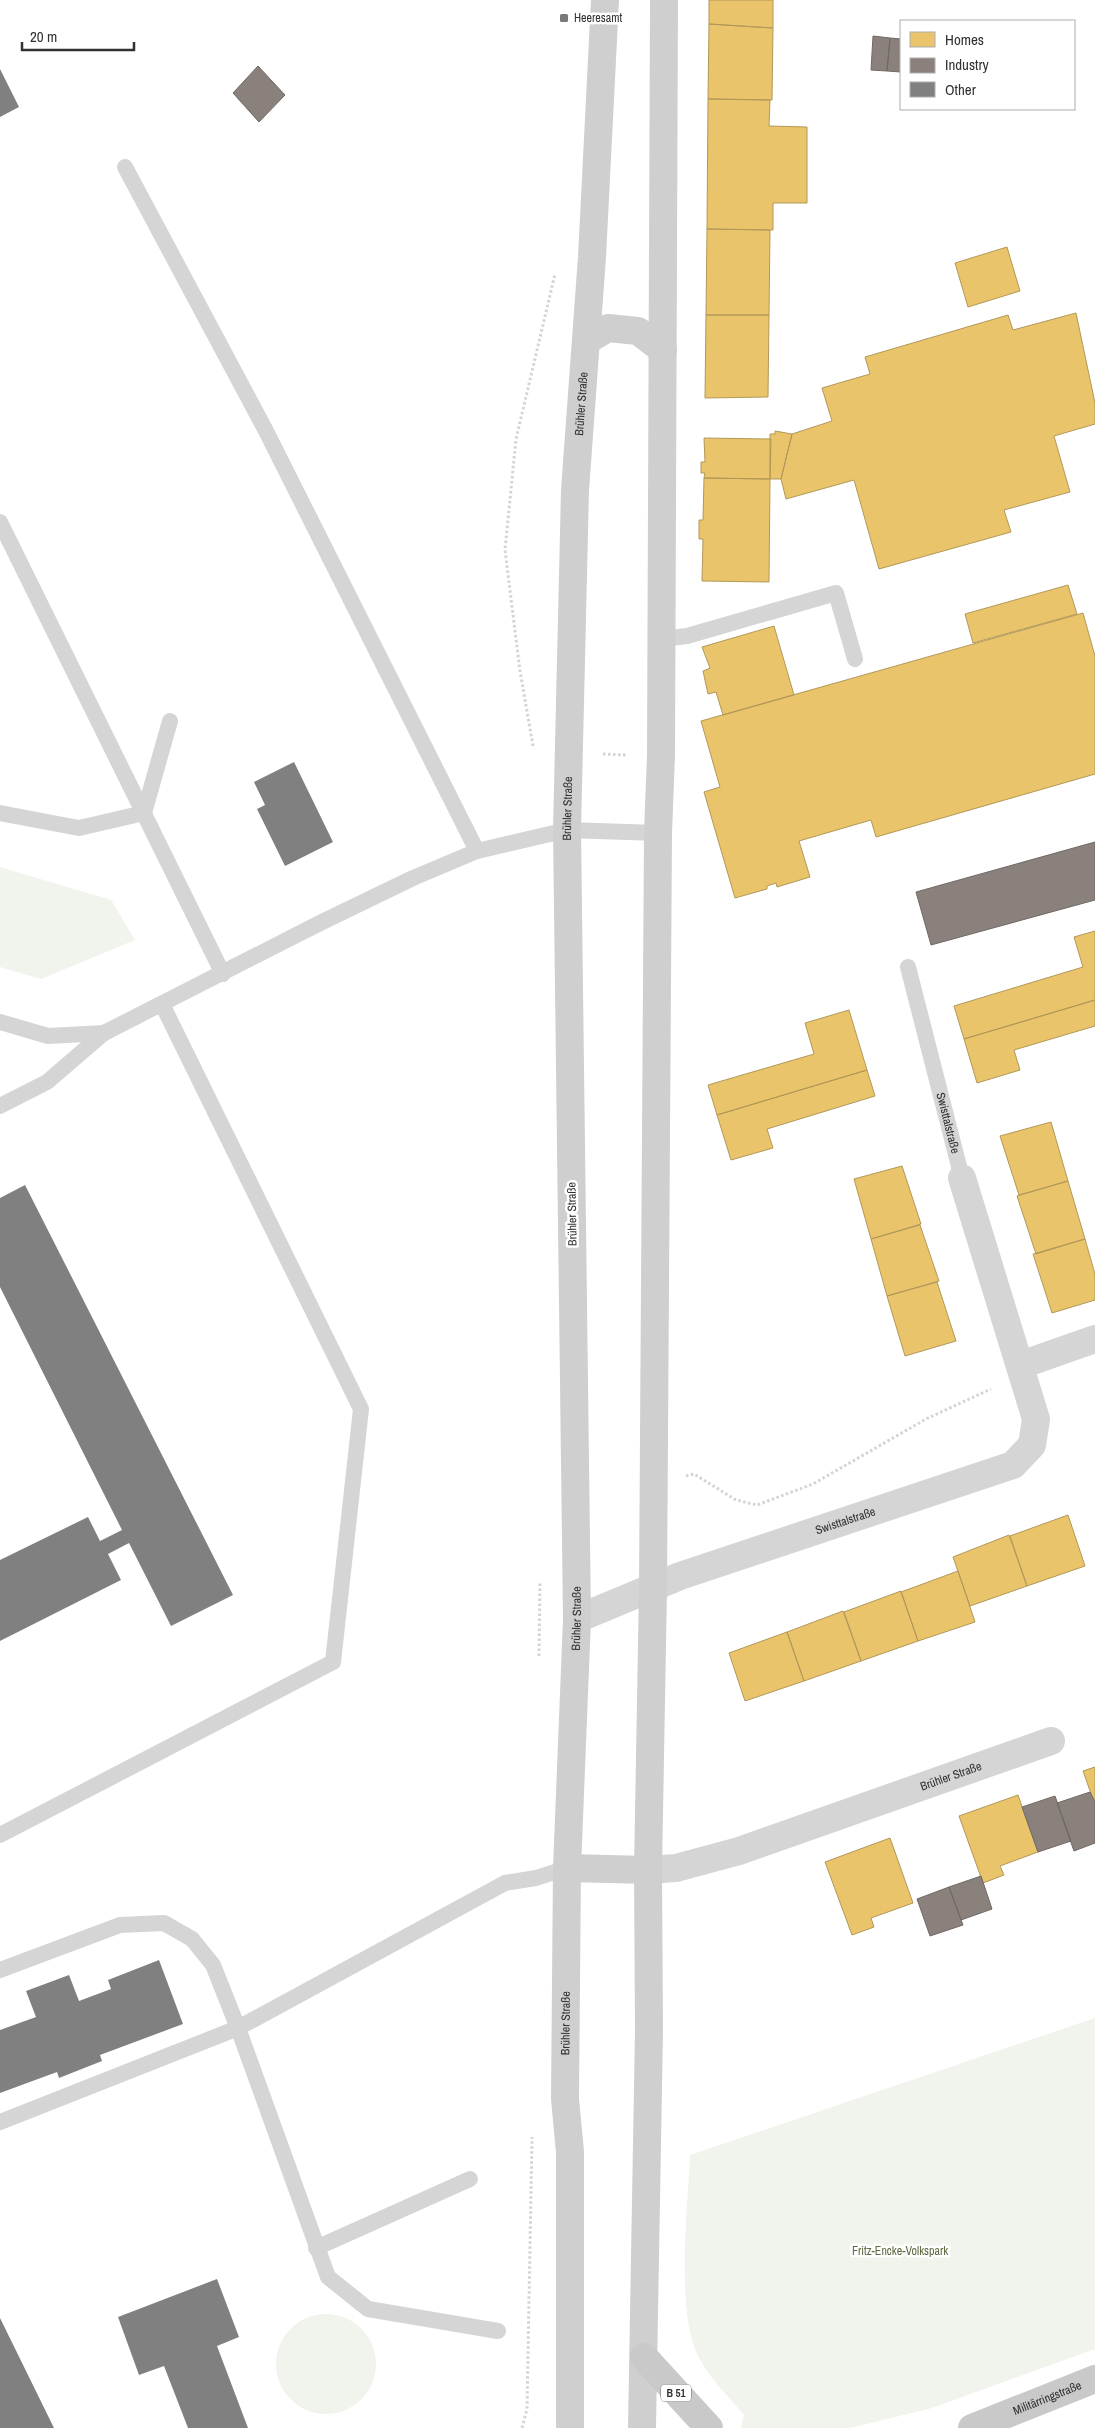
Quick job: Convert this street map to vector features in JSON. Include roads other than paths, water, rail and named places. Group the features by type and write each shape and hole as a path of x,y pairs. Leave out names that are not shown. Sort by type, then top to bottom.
{"main road":[{"name":"Brühler Straße","path":"570,2428 570,2152 565,2099 567,1868 577,1619 566,830 570,754 575,490 586,341 605,0"},
{"path":"642,2428 649,2030 648,1870 654,1588 658,833 662,639 664,0"},
{"path":"586,341 608,328 638,331 662,350"},
{"path":"567,1868 648,1870"},
{"name":"B 51","path":"644,2358 709,2428"},
{"name":"Militärringstraße","path":"972,2428 1095,2379"}],"street":[{"name":"Swisttalstraße","path":"577,1619 680,1576 1013,1465 1032,1445 1036,1419 962,1178"},
{"path":"1022,1369 1095,1339"},
{"name":"Brühler Straße","path":"648,1870 676,1868 739,1851 1051,1741"}],"lane":[{"path":"125,167 266,431 477,851"},
{"path":"0,522 223,974"},
{"path":"662,639 687,636 836,593 854,659"},
{"path":"144,812 170,721"},
{"path":"0,813 79,828 144,812"},
{"path":"0,1106 47,1082 104,1033 413,878 477,851 566,830 658,833"},
{"name":"Swisttalstraße","path":"908,967 962,1178"},
{"path":"0,1835 332,1662 361,1409 162,1004"},
{"path":"0,1022 48,1036 104,1033"},
{"path":"0,2122 238,2028 505,1883 536,1878 567,1868"},
{"path":"0,1970 120,1925 164,1923 192,1939 213,1965 238,2028 328,2277 368,2309 498,2331"},
{"path":"316,2248 470,2179"}],"place":[{"name":"Heeresamt","path":"564,18"}],"park label":[{"name":"Fritz-Encke-Volkspark","path":"900,2251"}]}
